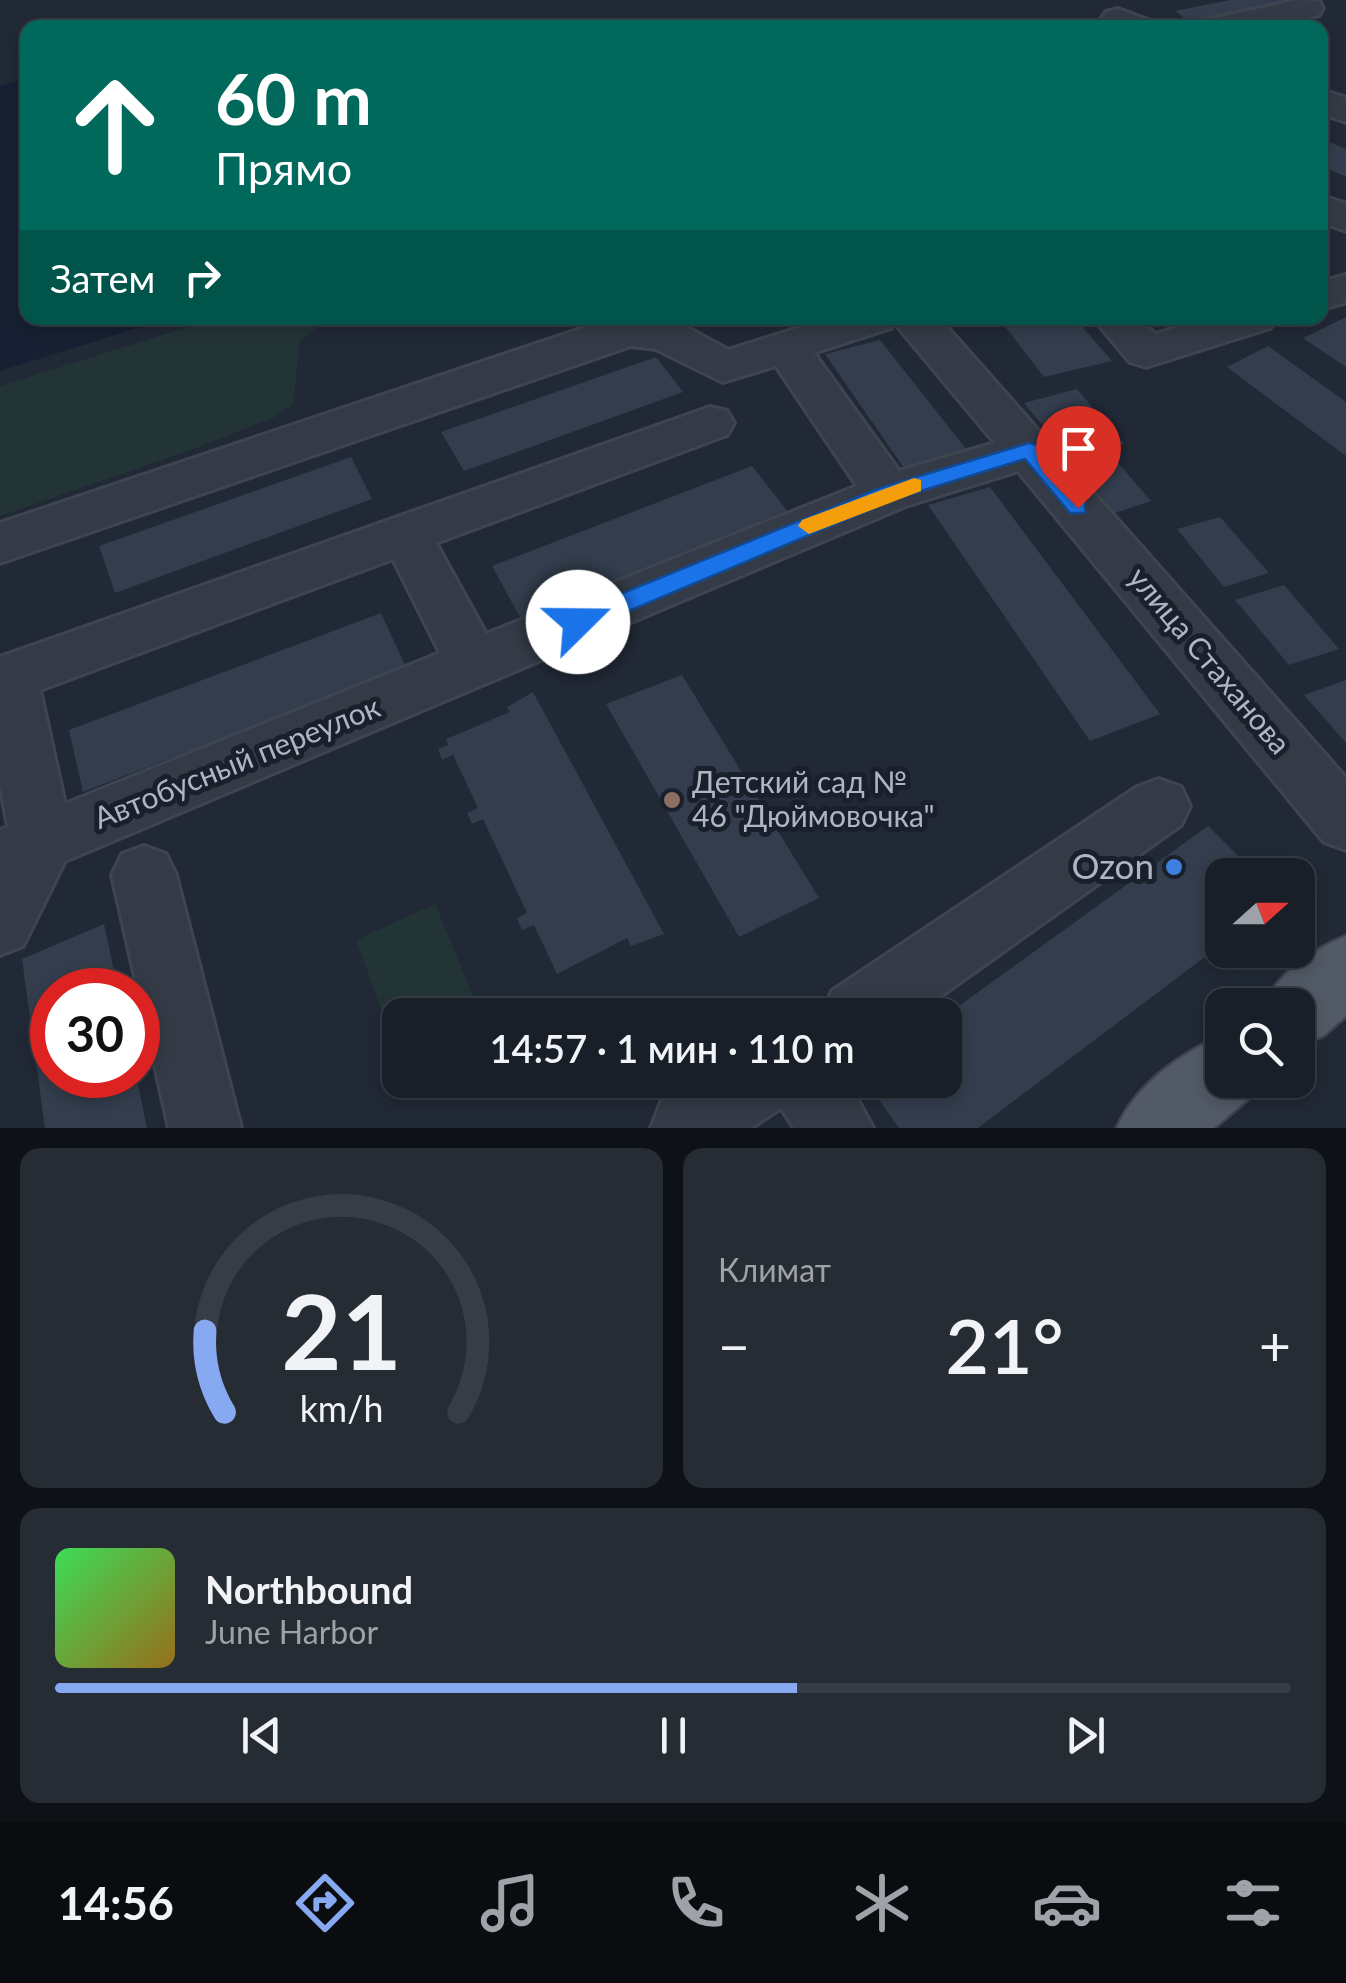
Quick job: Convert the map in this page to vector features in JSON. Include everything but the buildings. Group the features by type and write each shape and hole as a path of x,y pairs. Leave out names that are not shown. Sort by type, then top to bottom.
{"main road":[{"path":"1315,996 1346,970"},
{"path":"1156,1128 1205,1086"}],"street":[{"path":"1251,20 1307,8"},
{"path":"0,542 614,334 644,330 665,334 724,368 854,325"},
{"name":"улица Стаханова","path":"921,325 1346,822"},
{"path":"1122,325 1146,352 1232,325"},
{"path":"786,347 888,494"},
{"path":"0,924 21,851 5,680 710,423"},
{"name":"Автобусный переулок","path":"21,851 888,494 1029,450"},
{"path":"406,534 474,665"},
{"path":"881,998 1158,806"},
{"path":"144,874 205,1128"},
{"path":"687,1128 733,1098"},
{"path":"816,1098 837,1128"}],"shaded area":[{"path":"195,325 322,325 300,340 293,404 275,417 0,516 0,386"},
{"path":"435,904 474,998 382,998 382,1012 356,940"}],"water":[{"path":"20,81 20,325 147,325 0,371 0,86"}],"slow traffic":[{"path":"809,526 914,485"}],"place":[{"name":"Детский сад № 46 \"Дюймовочка\"","path":"672,800"},
{"name":"Ozon","path":"1174,867"}],"route":[{"path":"578,622 888,494 1029,450 1078,508"}]}
